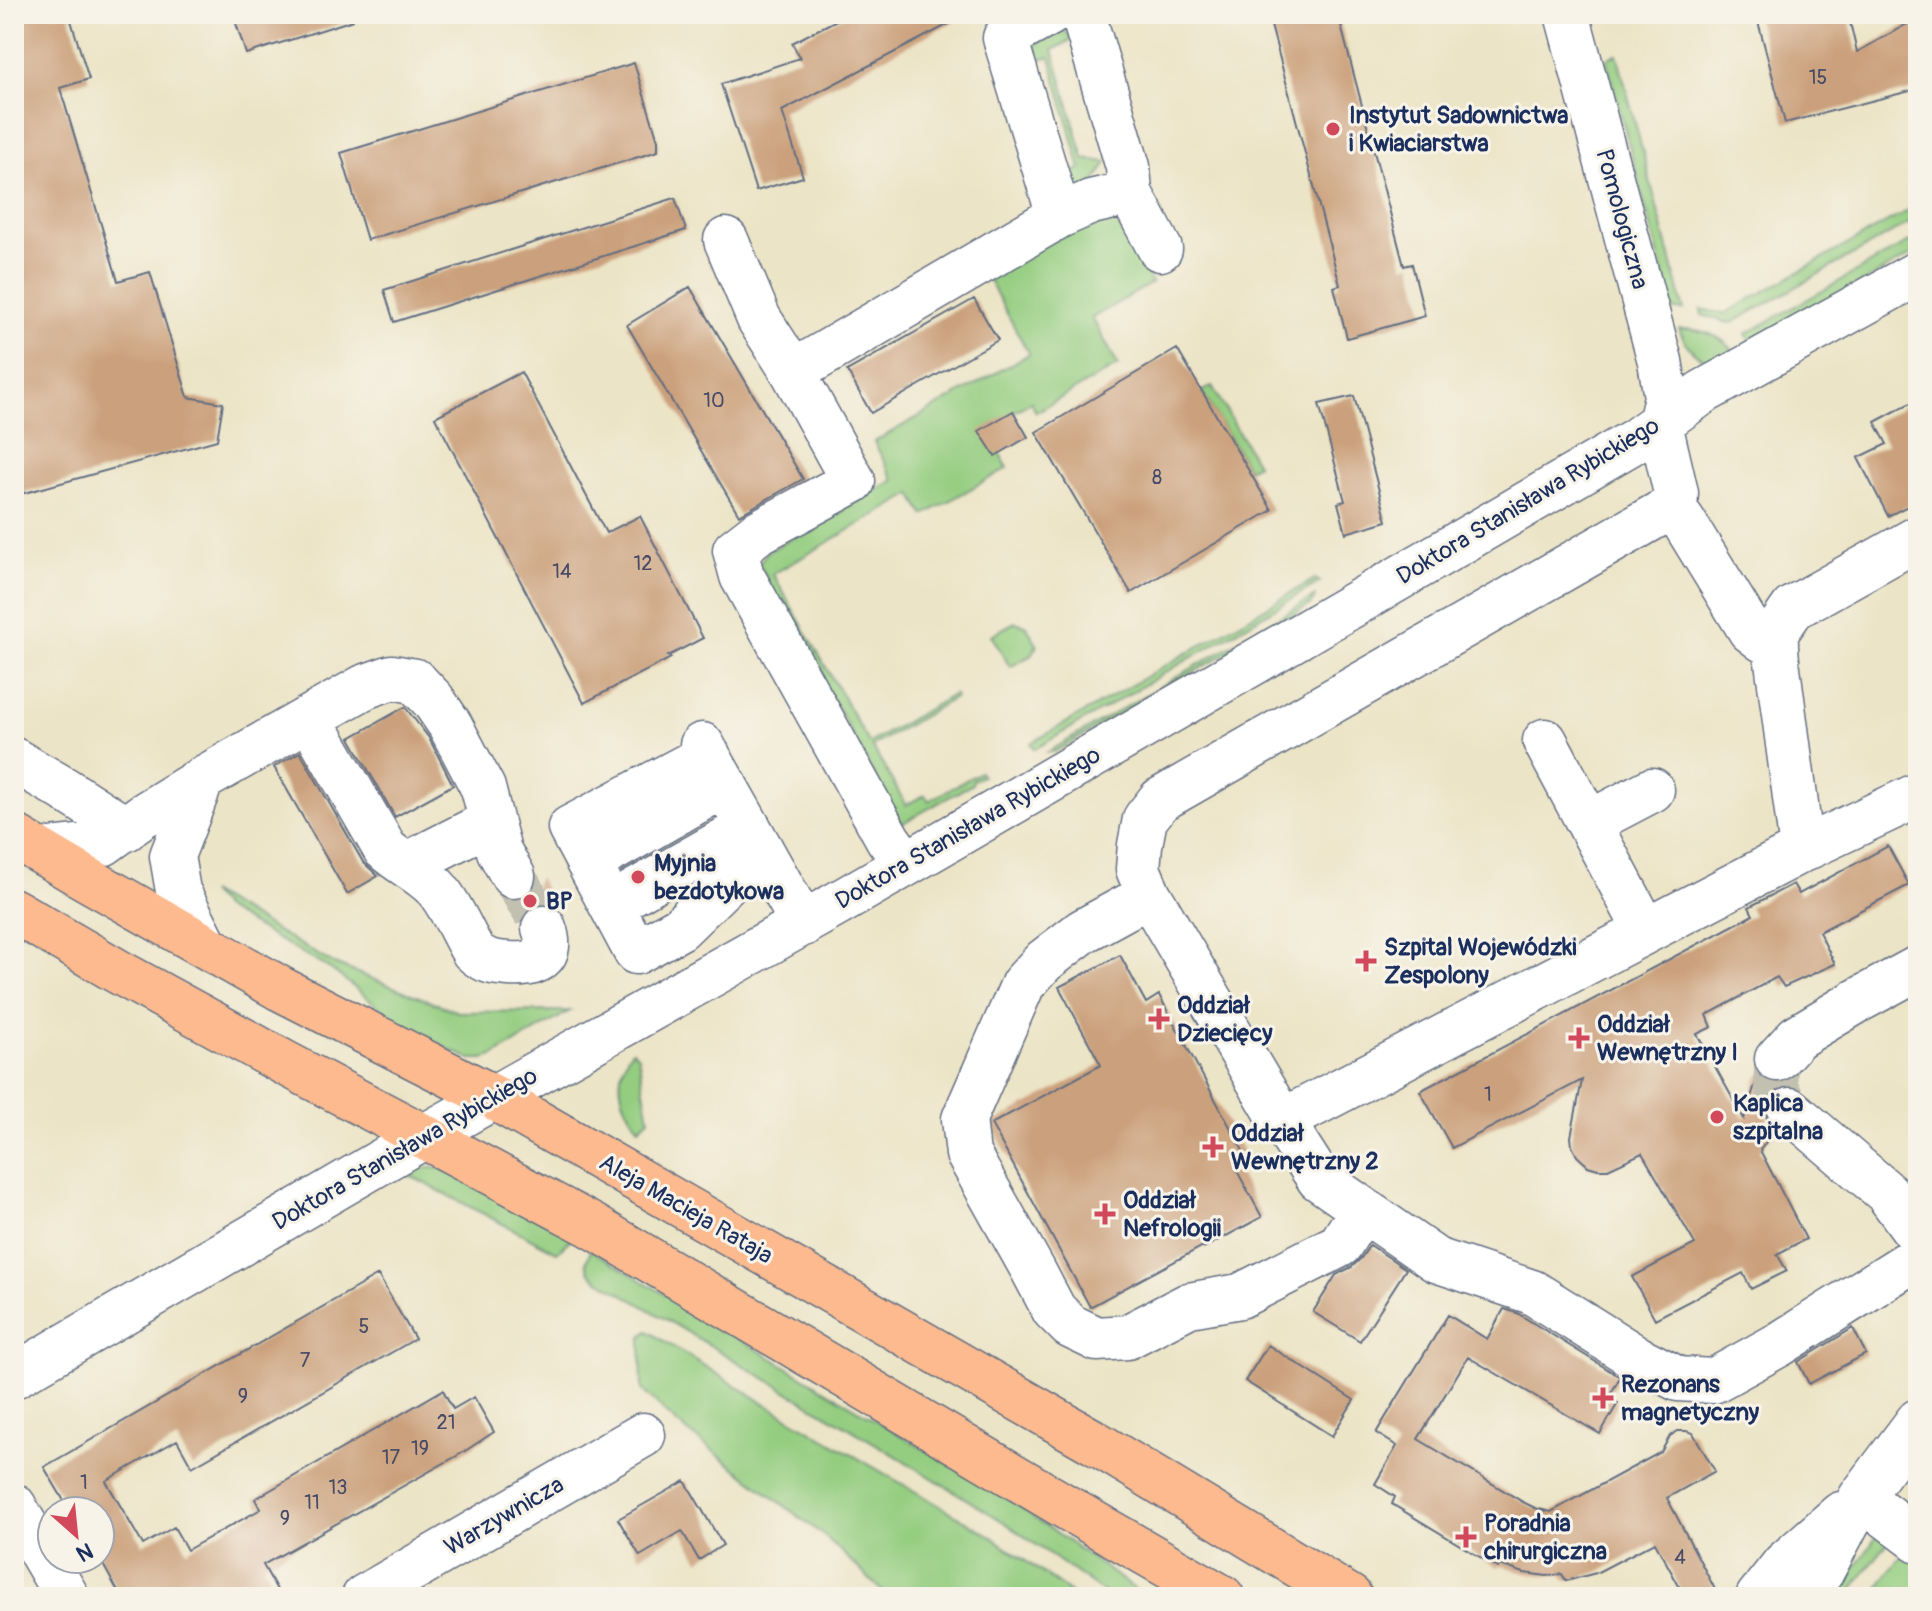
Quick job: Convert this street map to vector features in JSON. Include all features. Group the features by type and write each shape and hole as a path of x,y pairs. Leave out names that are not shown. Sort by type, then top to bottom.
{"main road":[{"name":"Aleja Macieja Rataja","path":"27,844 281,989 493,1097 1094,1442 1350,1597"},
{"path":"14,911 285,1063 591,1225 1222,1597"}],"street":[{"path":"1049,14 1005,38 1059,216"},
{"path":"1083,14 1128,167 1130,193 1160,249"},
{"name":"Pomologiczna","path":"1567,14 1660,361 1666,397 1660,424 1676,493 1675,513"},
{"path":"793,372 1059,216 1091,202 1130,193"},
{"path":"726,240 759,319 793,372 853,481 757,533 735,550 742,576 888,839 906,864"},
{"name":"Doktora Stanisława Rybickiego","path":"14,1376 493,1097 803,924 1579,473 1660,424 1703,392 1918,273"},
{"path":"1776,643 1763,640 1750,630 1682,519 1672,512 1661,513 1160,800 1145,819 1138,869 1149,895 1319,1179 1436,1260 1532,1292 1637,1358 1678,1379 1713,1381 1780,1344 1918,1257"},
{"path":"1802,850 1775,634 1793,608 1918,538"},
{"path":"27,844 103,844 202,779 364,687 392,677 415,681 450,725 483,788 499,851 513,876"},
{"path":"310,719 385,849 437,889 473,951 484,961 521,965 535,963 546,947 544,928"},
{"path":"1545,741 1646,931"},
{"path":"14,760 126,829"},
{"path":"202,779 172,856 178,891 205,944"},
{"path":"1589,823 1652,790"},
{"path":"730,794 605,894 730,794"},
{"path":"730,794 803,924"},
{"path":"1282,1121 1802,850 1918,795"},
{"path":"408,864 490,822"},
{"path":"1149,895 1083,931 1044,961 1023,984 964,1119 968,1154 1054,1310 1070,1326 1097,1339 1127,1337 1189,1305 1240,1296 1340,1245 1362,1210"},
{"path":"1777,1059 1797,1037 1918,968"},
{"path":"1790,1110 1887,1193 1918,1235"},
{"path":"1803,1597 1822,1571 1861,1497 1918,1421"},
{"name":"Warzywnicza","path":"364,1597 643,1435"},
{"path":"1861,1497 1918,1540"},
{"path":"1758,1597 1784,1564 1861,1497"},
{"path":"14,1506 67,1597"}],"green space":[{"path":"1059,29 1073,39 1053,50 1084,159 1107,162 1096,180 1079,191 1060,176 1081,169 1050,57 1030,62 1030,47"},
{"path":"1617,54 1684,310 1673,310 1606,59"},
{"path":"1918,205 1918,218 1734,322 1702,315 1701,309 1724,314"},
{"path":"1099,219 1110,220 1119,226 1152,283 1092,318 1118,365 1036,412 1031,402 985,429 1008,468 924,515 912,494 773,574 869,743 954,694 956,697 872,746 906,805 925,795 929,801 980,772 982,776 901,824 759,564 766,553 894,480 874,442 1029,354 985,273"},
{"path":"1918,237 1918,251 1753,344 1746,334"},
{"path":"1679,329 1711,334 1736,355 1716,360 1701,357 1688,346"},
{"path":"1212,386 1257,464 1248,469 1202,392"},
{"path":"1315,579 1320,582 1035,749 1031,743"},
{"path":"1316,596 1310,605 1055,752 1048,752"},
{"path":"1015,622 1026,625 1037,645 1032,655 1010,667 991,635"},
{"path":"209,892 334,964 458,1012 570,1011 493,1056 470,1059 414,1033 332,970 224,909"},
{"path":"632,1050 638,1056 649,1119 639,1128 623,1099 620,1080"},
{"path":"416,1166 443,1169 573,1237 557,1252 403,1172"},
{"path":"591,1250 1014,1503 1146,1597 1110,1597 1007,1524 596,1278 590,1273 586,1262"},
{"path":"648,1331 988,1534 1076,1597 888,1597 828,1539 679,1425 642,1390 641,1341"},
{"path":"1877,1536 1893,1536 1846,1597 1836,1597"},
{"path":"1906,1550 1918,1558 1918,1597 1871,1597"}],"building":[{"path":"14,14 69,14 89,79 60,88 118,281 150,272 188,397 223,403 217,440 14,496"},
{"path":"233,14 352,14 353,20 246,54"},
{"path":"848,14 968,14 782,111 803,177 756,191 721,84 800,58 792,43"},
{"name":"Instytut Sadownictwa i Kwiaciarstwa","path":"1268,14 1338,14 1404,266 1412,264 1425,316 1347,338 1334,287 1340,285"},
{"path":"1756,14 1848,14 1857,52 1918,18 1918,89 1785,123"},
{"path":"634,63 658,140 658,151 367,240 341,153"},
{"path":"675,198 686,230 394,322 384,290"},
{"path":"690,287 803,479 739,515 627,325"},
{"path":"974,299 998,340 871,413 847,371"},
{"path":"1177,349 1272,510 1131,593 1036,432"},
{"path":"521,372 606,533 640,516 703,638 584,703 435,417"},
{"path":"1354,396 1387,521 1346,533 1338,503 1345,501 1319,404"},
{"path":"1918,399 1918,501 1888,516 1858,458 1887,444 1875,422"},
{"path":"1013,411 1028,437 995,456 979,431"},
{"path":"405,707 429,738 453,785 395,817 350,738"},
{"path":"300,752 363,862 378,876 347,894 274,767"},
{"path":"1888,846 1909,885 1819,932 1835,964 1784,987 1777,977 1707,1015 1712,1027 1697,1034 1744,1119 1758,1075 1772,1084 1788,1081 1790,1086 1772,1093 1766,1105 1767,1119 1775,1130 1760,1150 1806,1239 1777,1254 1787,1271 1751,1289 1743,1273 1655,1319 1632,1277 1695,1244 1642,1153 1608,1169 1588,1166 1577,1156 1571,1137 1582,1080 1452,1148 1420,1091 1753,915 1749,907 1793,884 1799,894"},
{"path":"538,877 554,906 537,904 526,911 520,922 507,899 513,901 526,897 534,889"},
{"path":"1120,955 1146,1003 1159,995 1249,1162 1236,1169 1262,1217 1090,1307 991,1124 1101,1065 1059,987"},
{"path":"1370,1245 1406,1269 1360,1341 1313,1312 1336,1275 1352,1267"},
{"path":"378,1275 415,1339 192,1467 177,1440 106,1481 114,1495 61,1495 44,1467"},
{"path":"1504,1309 1517,1313 1620,1377 1609,1397 1618,1403 1600,1434 1468,1357 1418,1439 1523,1502 1551,1512 1661,1452 1670,1436 1678,1431 1693,1433 1715,1471 1667,1498 1719,1597 1685,1597 1655,1542 1596,1573 1566,1581 1562,1574 1547,1576 1500,1565 1498,1568 1392,1504 1395,1497 1375,1484 1397,1446 1376,1433 1448,1315 1487,1339"},
{"path":"1853,1328 1866,1354 1809,1384 1798,1362"},
{"path":"1268,1345 1354,1400 1332,1436 1245,1381"},
{"path":"443,1390 453,1409 474,1397 494,1432 263,1565 281,1597 121,1597 109,1575 116,1575 116,1498 143,1545 174,1527 187,1550 261,1509 255,1499"},
{"path":"685,1481 723,1545 699,1560 682,1531 640,1556 618,1519"}],"tunnel":[{"path":"513,876 544,928"},
{"path":"1777,1059 1777,1086 1790,1110"}],"place":[{"name":"Instytut Sadownictwa i Kwiaciarstwa","path":"1333,129"},
{"name":"Myjnia bezdotykowa","path":"638,877"},
{"name":"BP","path":"530,901"},
{"name":"Szpital Wojewódzki Zespolony","path":"1366,961"},
{"name":"Oddział Dziecięcy","path":"1159,1019"},
{"name":"Oddział Wewnętrzny I","path":"1579,1038"},
{"name":"Kaplica szpitalna","path":"1717,1117"},
{"name":"Oddział Wewnętrzny 2","path":"1213,1147"},
{"name":"Oddział Nefrologii","path":"1105,1214"},
{"name":"Rezonans magnetyczny","path":"1603,1398"},
{"name":"Poradnia chirurgiczna","path":"1466,1537"}]}
